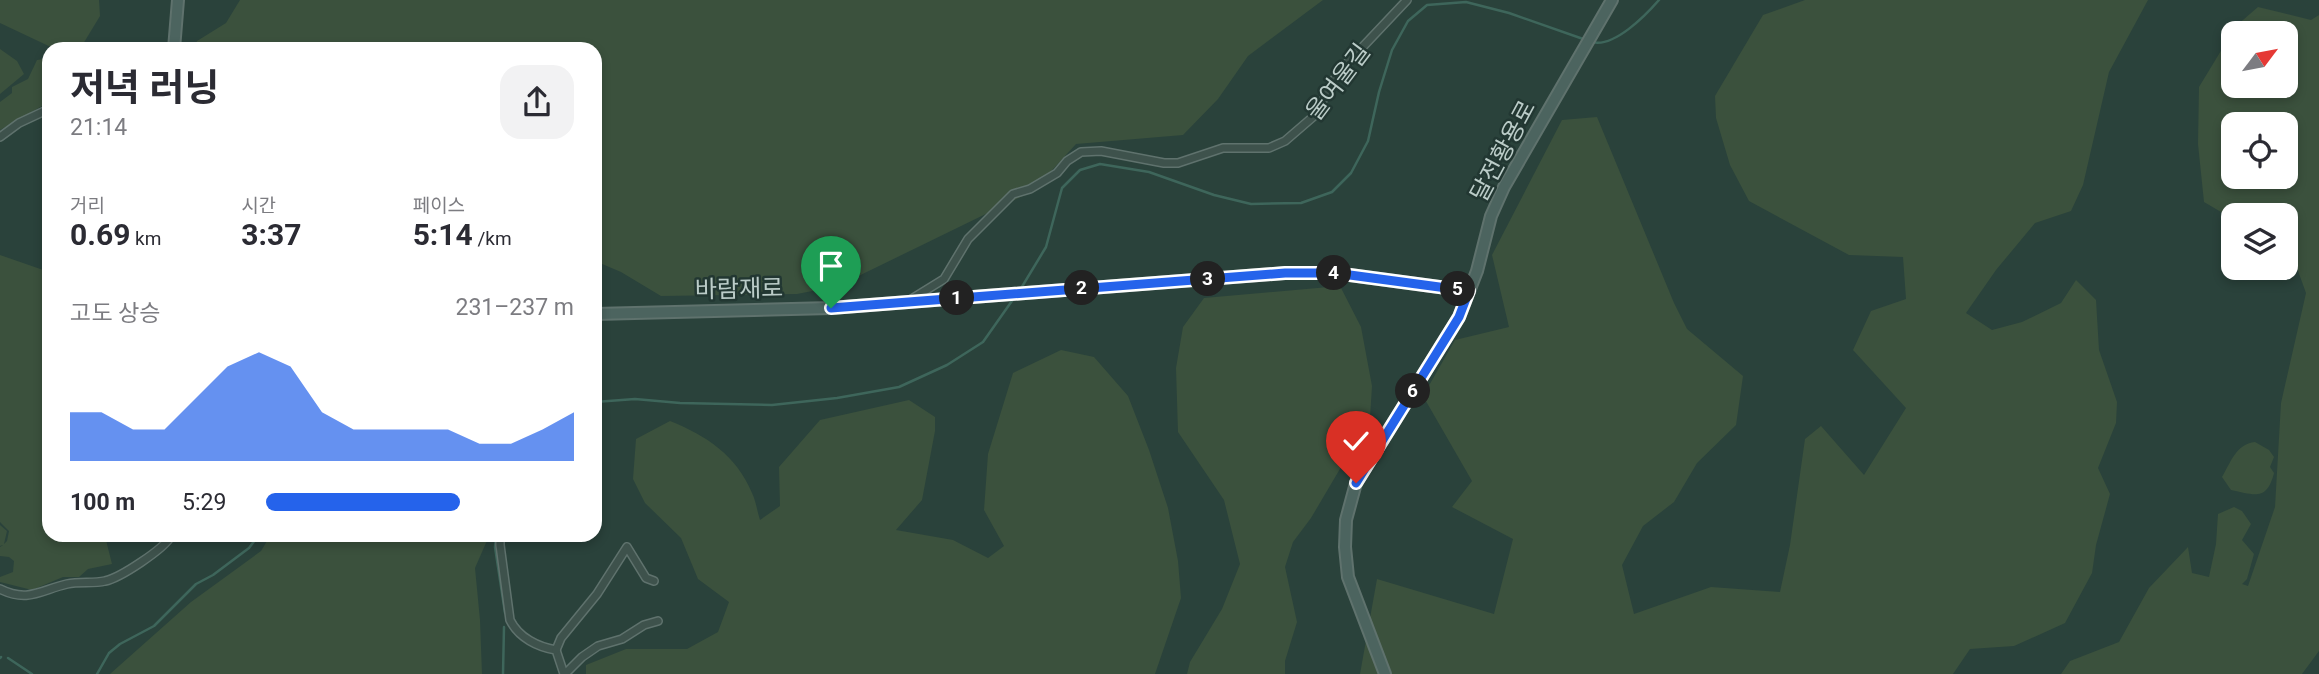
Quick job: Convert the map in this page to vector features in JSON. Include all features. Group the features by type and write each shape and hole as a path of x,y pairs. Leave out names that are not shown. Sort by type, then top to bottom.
{"street":[{"path":"175,42 178,0"},
{"name":"울여울길","path":"909,301 944,279 968,239 1013,194 1057,173 1067,161 1081,152 1101,151 1164,163 1178,163 1223,148 1269,148 1293,135 1314,116 1331,84 1349,61 1407,0"},
{"name":"달전황용로","path":"1385,674 1348,577 1346,520 1356,483 1459,317 1504,187 1612,0"},
{"path":"0,137 19,123 42,112"},
{"name":"바람재로","path":"602,314 831,308 1285,273 1335,273 1469,291"},
{"path":"0,589 15,594 33,595 78,582 114,579 166,542"},
{"path":"499,542 513,626 526,639 542,648 556,650"},
{"path":"654,581 646,578 627,547 597,594 561,638 556,650 564,674 598,646 622,639 644,625 658,621"}],"green space":[{"path":"0,0 99,0 100,16 84,42 42,43 0,23"},
{"path":"240,0 1323,0 1248,56 1218,99 1183,135 1076,144 1033,191 838,286 797,294 661,296 602,264 602,42 197,42 226,23"},
{"path":"1805,0 2148,0 2109,72 2083,185 2071,211 2035,223 1996,270 1966,313 1992,330 2022,322 2061,303 2076,280 2096,300 2099,350 2117,402 2116,423 2098,468 2110,494 2096,545 2092,573 2065,623 2014,646 1970,649 1953,674 1360,674 1377,579 1494,614 1513,539 1452,507 1472,481 1423,396 1455,340 1509,327 1492,255 1562,120 1597,117 1687,329 1743,376 1736,425 1697,463 1674,502 1643,526 1622,565 1634,614 1711,587 1780,592 1790,545 1805,439 1821,426 1864,475 1906,408 1853,350 1871,311 1906,299 1903,257 1849,255 1749,201 1730,165 1716,118 1715,96 1763,15"},
{"path":"2258,7 2311,20 2319,15 2319,651 2302,674 2061,674 2070,661 2119,642 2149,588 2188,547 2192,573 2209,577 2216,544 2218,514 2234,507 2242,511 2251,524 2242,540 2254,554 2247,579 2242,584 2248,586 2275,507 2281,403 2306,293 2298,271 2298,203 2221,203 2221,212 2204,202 2198,144 2199,87 2221,51 2221,98 2298,98 2298,21 2242,21"},
{"path":"0,49 17,61 24,74 0,94"},
{"path":"42,59 42,106 0,130 0,102 12,93 12,87 28,79 37,60"},
{"path":"0,255 42,270 42,542 106,542 112,564 88,569 79,577 63,577 32,590 0,582 0,577 13,572 14,561 0,556 0,547 3,545 0,546 0,525 7,531 4,544 9,531 0,522"},
{"path":"1340,286 1361,327 1372,386 1370,418 1311,518 1293,542 1285,567 1297,622 1285,661 1285,674 1187,674 1190,662 1222,609 1240,564 1224,500 1178,432 1176,368 1183,327 1204,298"},
{"path":"1061,350 1094,357 1128,396 1168,508 1178,561 1181,598 1155,674 586,674 586,665 626,649 687,649 718,632 729,602 698,579 681,538 645,503 633,479 636,439 670,421 708,440 738,468 753,496 760,520 780,506 779,467 820,420 909,400 935,417 935,431 922,500 896,530 953,540 988,558 1004,546 984,510 988,454 1013,373"},
{"path":"2255,442 2269,450 2274,457 2270,467 2274,473 2268,488 2259,494 2231,490 2222,477 2239,450 2248,443"},
{"path":"266,542 486,542 475,568 482,674 110,674 191,602 261,551"}],"waterway":[{"path":"1592,42 1601,43 1619,35 1659,0"},
{"path":"1020,290 1046,247 1062,188 1080,170 1100,164 1149,172 1214,195 1251,204 1301,203 1332,192 1351,173 1368,141 1392,50 1408,21 1427,5 1466,2 1509,13 1586,40"},
{"path":"602,401 635,399 772,405 837,398 899,387 947,365 983,342 1014,298"},
{"path":"97,674 109,653 154,626 196,584 213,575 254,542"},
{"path":"495,542 505,613"},
{"path":"503,674 504,627"},
{"path":"8,658 32,674"}],"route":[{"path":"831,308 1285,273 1335,273 1469,291 1459,317 1356,483"}]}
